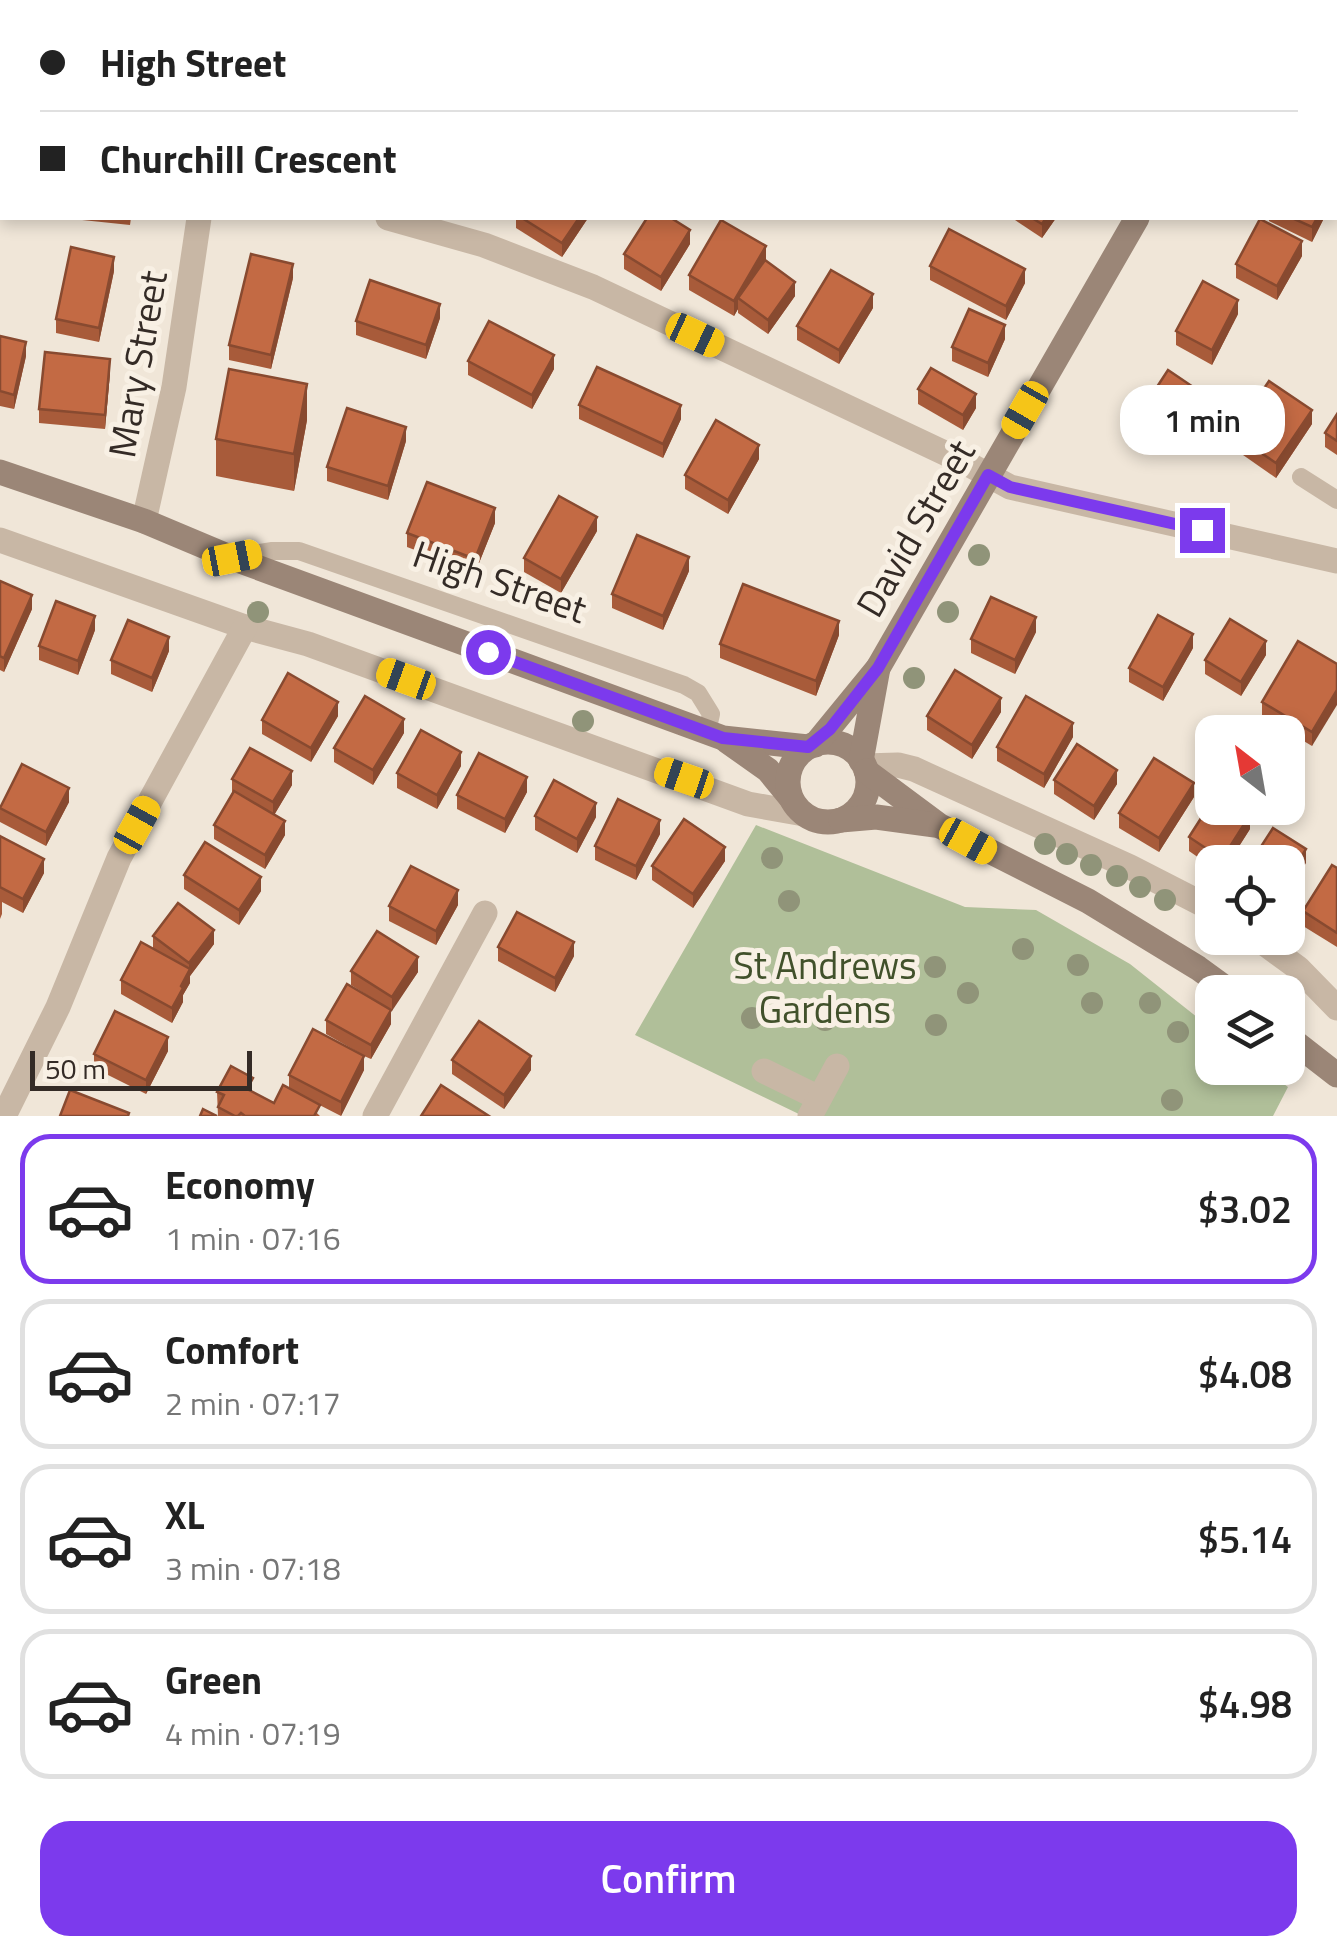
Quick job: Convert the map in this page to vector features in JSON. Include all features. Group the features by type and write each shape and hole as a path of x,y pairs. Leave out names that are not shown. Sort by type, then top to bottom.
{"main road":[{"name":"David Street","path":"812,746 878,668 1135,220"},
{"name":"High Street","path":"0,472 715,735 768,770 797,806"},
{"name":"David Street","path":"864,766 878,668"},
{"name":"High Street","path":"715,735 812,746"},
{"path":"940,826 876,817 817,821 797,806 789,772 798,755 812,746 826,742 844,746 940,826 1088,901 1208,975"},
{"path":"838,821 862,802 868,784 864,766"},
{"path":"1305,1047 1333,1064"}],"street":[{"name":"Mary Street","path":"144,522 174,387 199,220"},
{"path":"395,220 484,244 593,286 1010,487 1337,561"},
{"path":"0,540 245,627 308,644 748,804 797,806"},
{"path":"4,1116 11,1075 58,1007 119,858 245,627"},
{"path":"864,766 898,764 914,769 1195,900"},
{"path":"375,1116 484,912"},
{"path":"1280,955 1337,1008"},
{"path":"764,1071 814,1107 837,1066"}],"lane":[{"path":"1302,476 1337,500"},
{"name":"High Street","path":"232,558 299,551 684,685 698,693 711,714 715,735"}],"green space":[{"name":"St Andrews Gardens","path":"756,825 965,907 1036,910 1130,964 1195,1016 1195,1085 1288,1087 1273,1116 803,1116 635,1035"}],"building":[{"path":"525,220 578,220 562,243"},
{"path":"646,220 674,220 690,230 661,277 624,254"},
{"path":"721,220 766,246 734,301 689,275"},
{"path":"1259,220 1302,241 1277,286 1236,264"},
{"path":"1296,220 1316,220 1312,227"},
{"path":"949,229 1025,269 1006,306 930,266"},
{"path":"71,247 114,257 99,328 56,319"},
{"path":"251,254 293,264 271,355 229,345"},
{"path":"765,260 795,282 768,320 738,298"},
{"path":"831,270 873,294 839,350 797,326"},
{"path":"370,280 440,304 426,345 356,321"},
{"path":"1203,281 1238,300 1212,350 1176,331"},
{"path":"969,309 1005,325 988,363 952,347"},
{"path":"489,321 554,355 532,395 468,361"},
{"path":"0,336 26,342 14,395 0,391"},
{"path":"45,352 110,359 105,415 39,409"},
{"path":"597,367 681,405 663,444 579,405"},
{"path":"931,368 976,394 963,415 918,389"},
{"path":"229,369 307,384 294,454 216,439"},
{"path":"1168,370 1208,397 1180,439 1140,413"},
{"path":"1269,381 1312,410 1276,463 1233,434"},
{"path":"347,408 406,427 388,486 327,467"},
{"path":"1337,414 1337,441 1325,433"},
{"path":"716,420 759,445 728,500 685,475"},
{"path":"427,482 495,508 475,559 407,533"},
{"path":"559,496 597,517 561,579 524,558"},
{"path":"637,535 689,557 663,616 612,594"},
{"path":"0,581 32,595 4,658 0,656"},
{"path":"743,584 839,621 816,681 720,644"},
{"path":"991,597 1036,617 1015,660 971,639"},
{"path":"56,601 95,616 78,661 39,646"},
{"path":"1158,615 1193,634 1163,687 1129,668"},
{"path":"1230,619 1266,641 1241,682 1205,660"},
{"path":"128,620 169,637 152,678 111,660"},
{"path":"1298,641 1337,664 1337,690 1312,732 1305,728 1305,715 1284,715 1262,702"},
{"path":"955,670 1001,698 972,745 927,716"},
{"path":"288,673 338,702 311,748 262,720"},
{"path":"365,696 404,719 373,770 334,748"},
{"path":"1026,696 1073,723 1044,774 997,747"},
{"path":"421,730 461,752 437,795 397,773"},
{"path":"1077,744 1117,770 1094,806 1054,780"},
{"path":"250,748 292,771 273,802 232,779"},
{"path":"479,753 527,777 505,819 457,795"},
{"path":"1154,758 1194,783 1159,838 1119,813"},
{"path":"22,764 69,788 46,832 0,808"},
{"path":"554,780 596,803 577,839 535,816"},
{"path":"234,791 285,821 265,855 214,825"},
{"path":"618,799 660,820 636,866 595,846"},
{"path":"684,819 725,847 693,894 652,866"},
{"path":"1197,825 1244,825 1231,845 1201,845 1189,837"},
{"path":"1273,828 1300,845 1262,845"},
{"path":"0,836 44,859 23,899 0,887"},
{"path":"205,842 261,877 239,910 184,875"},
{"path":"1332,865 1337,868 1337,933 1305,912"},
{"path":"411,866 458,890 436,931 389,906"},
{"path":"178,903 214,930 189,963 153,936"},
{"path":"517,912 574,942 555,978 498,947"},
{"path":"377,931 418,957 392,997 351,971"},
{"path":"141,942 190,969 172,1008 121,980"},
{"path":"347,984 391,1010 371,1045 326,1020"},
{"path":"115,1011 168,1037 146,1080 94,1054"},
{"path":"479,1021 531,1056 504,1095 452,1060"},
{"path":"313,1029 364,1056 341,1102 289,1075"},
{"path":"231,1066 253,1078 247,1089 274,1103 283,1085 320,1105 314,1116 235,1116 218,1107 224,1095 217,1092"},
{"path":"441,1085 489,1116 421,1116"},
{"path":"70,1090 129,1113 128,1116 60,1116"}],"route":[{"path":"488,652 723,738 808,747 830,729 878,668 988,475 1010,487 1202,530"}]}
